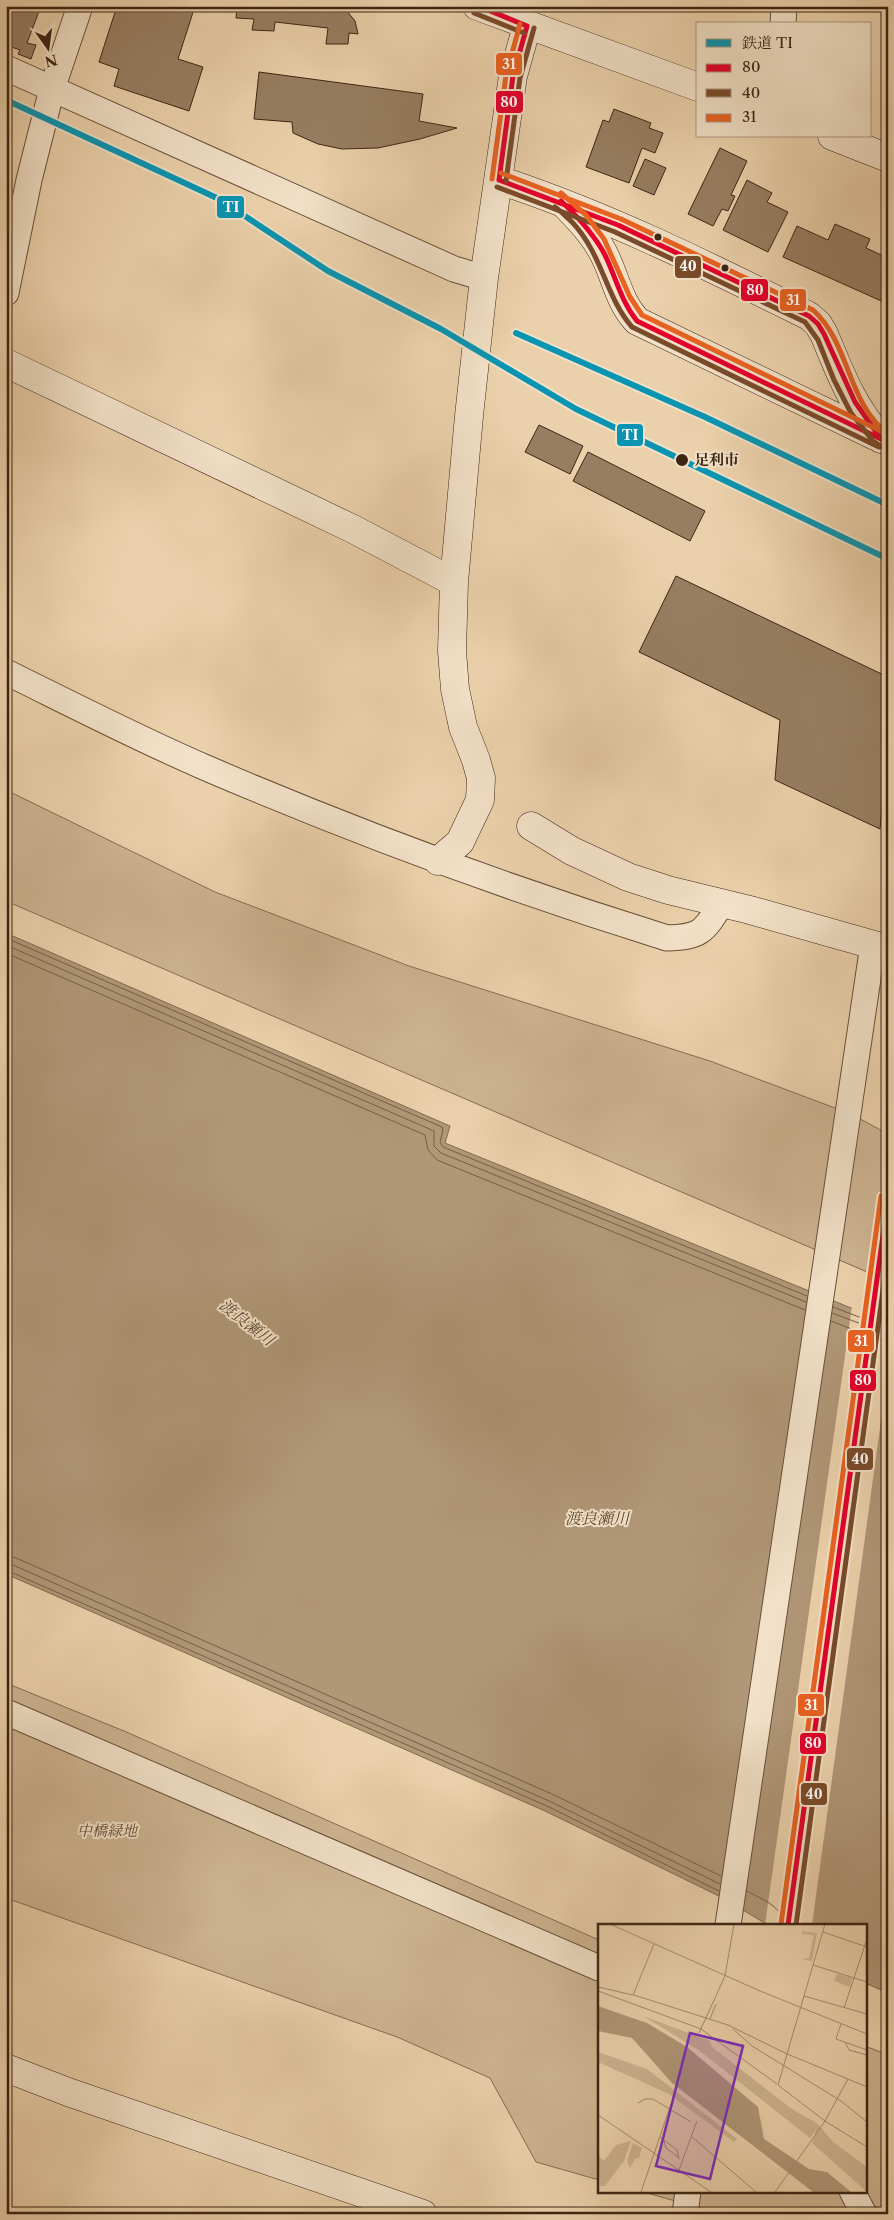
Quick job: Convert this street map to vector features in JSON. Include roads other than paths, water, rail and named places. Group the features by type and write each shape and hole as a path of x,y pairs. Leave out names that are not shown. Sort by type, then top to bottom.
{"street":[{"path":"6,293 29,180 52,89 80,6"},
{"path":"477,6 696,86"},
{"path":"783,22 784,6"},
{"path":"438,861 460,842 480,800 481,778 463,726 455,689 452,651 454,582 484,278 513,76 528,26"},
{"path":"6,68 454,270 484,278"},
{"path":"837,138 888,158"},
{"path":"499,180 561,200 667,246 809,316 818,324 824,334 852,399 863,417 885,441"},
{"path":"561,200 587,227 596,240 608,262 617,289 627,310 637,321 885,441"},
{"path":"6,363 353,529 454,582"},
{"path":"6,672 203,766 356,830 567,907 667,938 696,935 706,928 722,903"},
{"path":"531,826 572,851 628,877 668,890 722,903 880,954 866,996 728,1924"},
{"path":"6,1712 598,1968"},
{"path":"6,2068 377,2206 423,2214"},
{"path":"685,2214 688,2192"},
{"path":"853,2192 864,2214"}],"water":[{"name":"渡良瀬川","path":"6,933 450,1126 445,1143 888,1323 888,1993 866,1983 866,1924 766,1924 721,1897 545,1811 6,1574"}],"rail line":[{"name":"TI","path":"6,100 219,199 328,271 441,329 576,409 888,559"},
{"name":"TI","path":"516,333 705,417 888,505"}],"place":[{"name":"足利市","path":"682,460"}],"park label":[{"name":"中橋緑地","path":"107,1831"}]}
